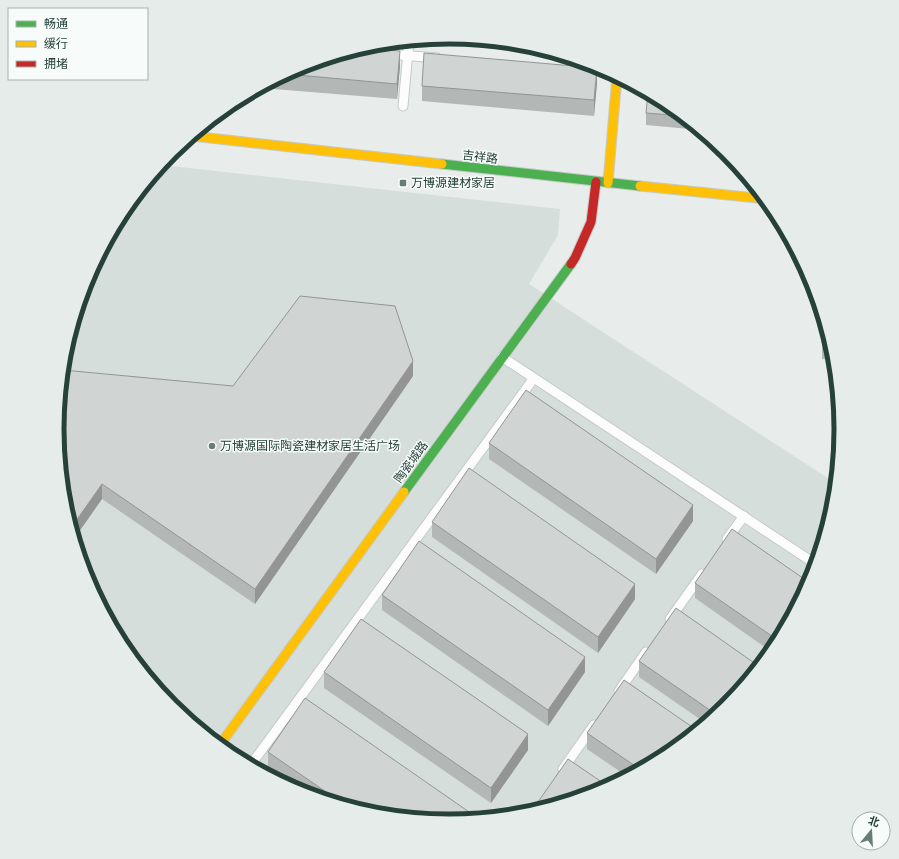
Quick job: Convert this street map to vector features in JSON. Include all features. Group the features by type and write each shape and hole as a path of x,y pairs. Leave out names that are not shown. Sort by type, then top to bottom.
{"street":[{"path":"608,183 616,82"},
{"name":"吉祥路","path":"199,137 596,182 757,198"},
{"name":"陶瓷城路","path":"223,741 575,258 591,222 596,182"}],"lane":[{"path":"403,106 408,46"},
{"path":"376,53 446,59"},
{"path":"579,70 592,71"},
{"path":"502,357 812,562"},
{"path":"254,761 534,378"},
{"path":"721,548 744,516"},
{"path":"665,626 707,568"},
{"path":"614,697 651,645"},
{"path":"559,774 600,716"}],"shaded area":[{"path":"169,166 560,209 558,235 529,284 832,481 822,529 806,577 770,644 739,684 722,702 704,719 664,750 597,786 573,795 525,808 500,812 450,815 399,812 374,808 326,795 302,786 235,750 195,719 177,702 160,684 129,644 93,577 84,553 71,505 67,480 64,430 67,379 71,354 84,306 93,282 129,215"}],"building":[{"path":"383,50 400,51 397,84 298,75 326,64 374,51"},
{"path":"424,53 580,66 597,73 594,100 422,86"},
{"path":"647,99 672,115 646,113"},
{"name":"万博源国际陶瓷建材家居生活广场","path":"300,296 395,306 413,361 255,589 102,484 75,522 67,480 65,455 65,404 68,371 233,386"},
{"path":"823,333 825,343 822,343"},
{"path":"526,390 693,505 656,559 489,443"},
{"path":"469,468 635,584 598,637 432,522"},
{"path":"732,529 805,579 774,637 695,583"},
{"path":"419,541 585,657 548,710 382,595"},
{"path":"676,608 755,664 739,684 712,711 639,661"},
{"path":"361,619 528,734 491,788 324,672"},
{"path":"624,680 693,728 664,750 636,766 587,733"},
{"path":"305,698 472,814 450,815 399,812 374,808 334,797 268,752"},
{"path":"568,759 603,783 573,795 536,805"}],"traffic: fast":[{"path":"442,164 640,186"},
{"path":"404,492 571,264"}],"traffic: slow":[{"path":"608,183 616,82"},
{"path":"199,137 442,164"},
{"path":"640,186 757,198"},
{"path":"223,741 404,492"}],"traffic: jam":[{"path":"571,264 591,222 596,182"}],"place":[{"name":"万博源建材家居","path":"403,183"},
{"name":"万博源国际陶瓷建材家居生活广场","path":"212,446"}]}
